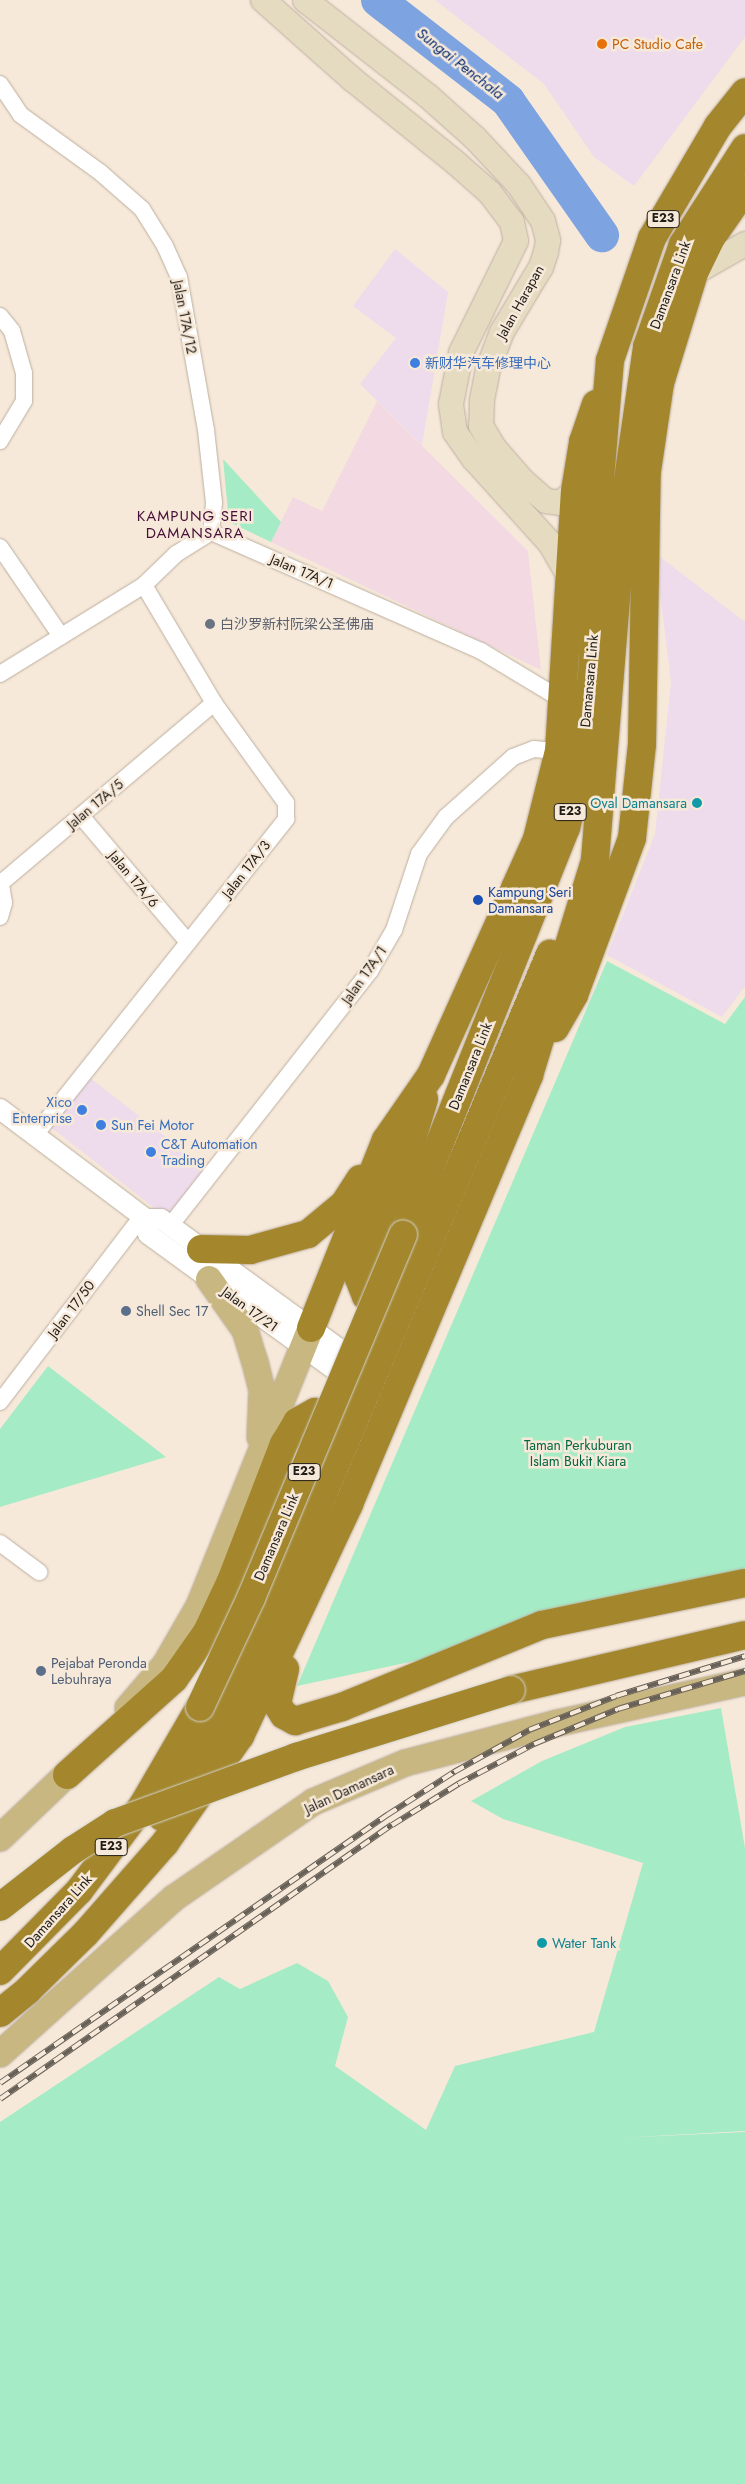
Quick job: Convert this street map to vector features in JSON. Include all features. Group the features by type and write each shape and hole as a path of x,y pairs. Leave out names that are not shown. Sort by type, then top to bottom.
{"highway":[{"name":"Damansara Link","path":"0,1971 79,1891 143,1805 200,1707 251,1598 402,1235 562,837 582,760 592,674 600,479 610,360 652,238 718,126 745,92"},
{"name":"Damansara Link","path":"0,2014 28,1990 86,1933 165,1843 240,1736 297,1619 460,1243 534,1061 594,860 600,821 623,514 647,348 683,244 745,148"},
{"path":"534,1061 574,995 632,838 642,744 647,471 660,383 694,273 711,238 745,189"},
{"path":"408,1287 386,1305 366,1296 356,1274 411,1142 431,1075 537,839 559,751 564,701 569,576 575,491 583,442 610,360"},
{"path":"86,1933 137,1857 224,1714 274,1610 340,1456 368,1382 408,1287 571,906 600,821"},
{"path":"202,1249 250,1250 308,1234 344,1204 431,1075"},
{"path":"307,1338 386,1140"},
{"path":"67,1775 174,1679 207,1632 231,1581 284,1444 297,1422 315,1412 328,1416 336,1423 340,1456"},
{"path":"297,1619 277,1704 284,1715 295,1721 342,1707 542,1625 745,1583"},
{"path":"0,1907 72,1850 115,1823 296,1757 511,1690 745,1635"}],"main road":[{"path":"263,0 352,79 490,193 512,222 516,242 461,353 451,404 454,432 474,459 550,543 569,576"},
{"name":"Jalan Harapan","path":"305,0 428,96 475,138 519,186 543,221 548,240 546,252 541,267 502,332 488,368 482,400 481,426 522,481 546,501 560,503 575,491"},
{"path":"694,273 745,244"},
{"path":"209,1279 245,1330 256,1362 262,1390 259,1457"},
{"path":"0,1838 67,1775 165,1665 199,1606 307,1338"},
{"name":"Jalan Damansara","path":"0,2054 174,1898 313,1802 406,1763 558,1723 745,1682"}],"street":[{"name":"Jalan 17A/12","path":"0,84 21,114 101,173 142,210 165,246 179,277 206,430 214,503 211,532"},
{"path":"0,316 12,332 24,373 24,401 0,441"},
{"path":"0,674 144,585 176,554 211,532"},
{"name":"Jalan 17A/1","path":"211,532 481,651 564,701"},
{"path":"0,547 61,636"},
{"name":"Jalan 17A/3","path":"35,1135 286,819 286,803 214,704 144,585"},
{"name":"Jalan 17A/5","path":"0,917 4,903 1,882 214,704"},
{"name":"Jalan 17A/1","path":"170,1226 370,971 394,930 419,854 446,817 514,758 534,748 559,751"},
{"name":"Jalan 17A/6","path":"81,816 188,942"},
{"name":"Jalan 17/21","path":"0,1108 144,1217 160,1219 202,1249 307,1338 368,1382"},
{"name":"Jalan 17/21","path":"144,1217 148,1234 209,1279 307,1338"},
{"name":"Jalan 17/50","path":"0,1402 144,1217"},
{"path":"0,1543 39,1572"}],"shaded area":[{"path":"435,0 745,0 745,37 634,186 594,157 544,84"},
{"path":"395,249 448,292 422,445 360,384 396,338 353,306"},
{"path":"377,401 528,551 541,670 271,542 293,497 322,511"},
{"path":"655,553 745,622 745,986 722,1017 607,955 655,834 671,682"},
{"path":"89,1077 205,1168 166,1217 50,1127"}],"green space":[{"path":"223,459 281,522 271,542 229,522"},
{"name":"Taman Perkuburan Islam Bukit Kiara","path":"607,961 725,1024 745,997 745,1591 297,1686"},
{"path":"48,1366 166,1457 0,1507 0,1429"},
{"path":"721,1708 745,1848 745,2131 618,2138 745,2132 745,2484 0,2484 0,2122 219,1977 240,1989 297,1963 328,1981 348,2017 335,2066 426,2130 455,2066 594,2032 643,1863 503,1819 471,1801 542,1761 625,1727"}],"waterway":[{"name":"Sungai Penchala","path":"378,0 508,101 602,235"}],"railway":[{"path":"0,2083 387,1815 454,1772 529,1730 616,1696 745,1656"},
{"path":"0,2099 392,1825 458,1784 534,1744 618,1709 745,1671"}],"place":[{"name":"PC Studio Cafe","path":"602,44"},
{"name":"新财华汽车修理中心","path":"415,363"},
{"name":"白沙罗新村阮梁公圣佛庙","path":"210,624"},
{"name":"Oval Damansara","path":"697,803"},
{"name":"Kampung Seri Damansara","path":"478,900"},
{"name":"Xico Enterprise","path":"82,1110"},
{"name":"Sun Fei Motor","path":"101,1125"},
{"name":"C&T Automation Trading","path":"151,1152"},
{"name":"Shell Sec 17","path":"126,1311"},
{"name":"Pejabat Peronda Lebuhraya","path":"41,1671"},
{"name":"Water Tank","path":"542,1943"}],"district":[{"name":"KAMPUNG SERI DAMANSARA","path":"195,524"}]}
